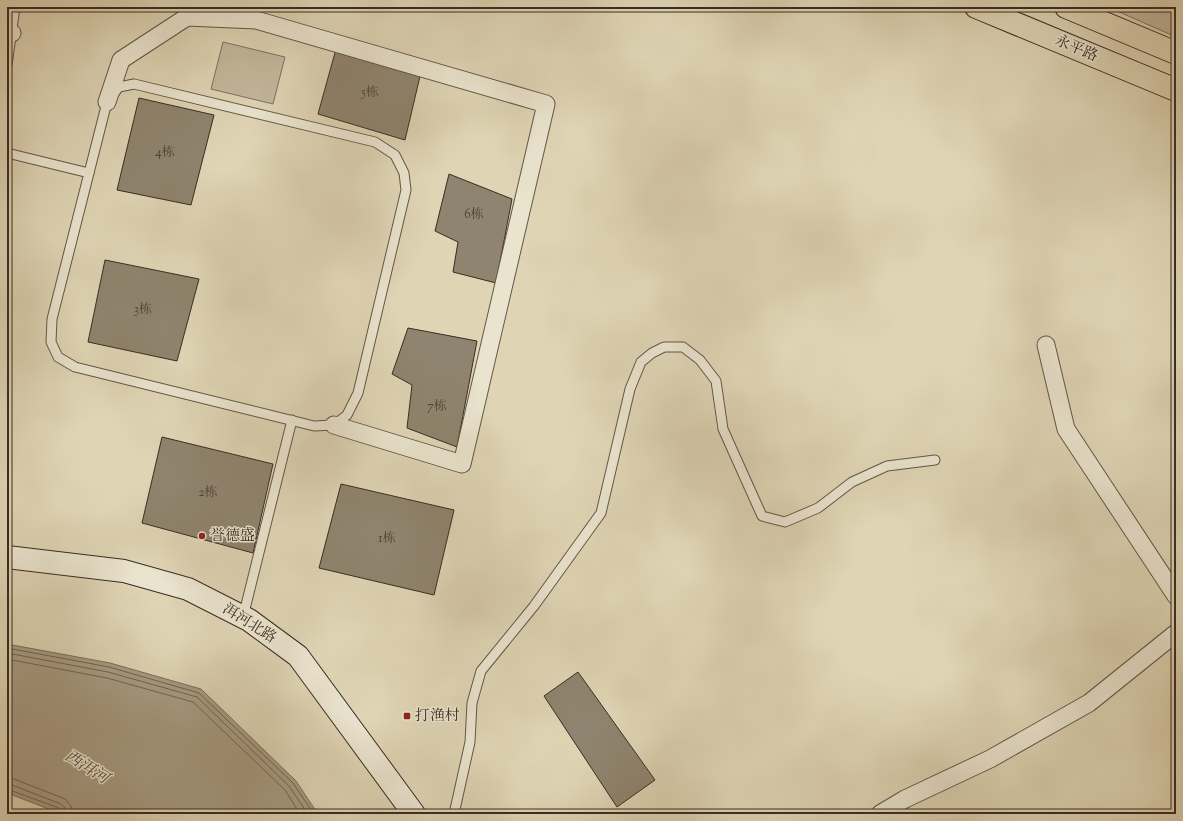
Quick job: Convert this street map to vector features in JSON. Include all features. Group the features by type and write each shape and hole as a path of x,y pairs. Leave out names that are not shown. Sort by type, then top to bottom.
{"highway":[{"name":"永平路","path":"976,7 1176,90"},
{"path":"1066,7 1176,53"}],"street":[{"path":"107,102 121,60 187,16 256,20 546,104 462,464 334,425"},
{"path":"1046,345 1066,429 1176,596"},
{"name":"洱河北路","path":"7,557 124,571 188,589 249,620 298,656 414,814"},
{"path":"880,814 905,800 990,759 1089,703 1176,633"}],"lane":[{"path":"7,65 9,32 15,7"},
{"path":"134,84 375,142 395,155 404,173 406,190 358,393 346,415 334,425 314,426 75,367 58,357 51,342 52,319 107,102 120,88 134,84"},
{"path":"7,153 89,173"},
{"path":"454,814 470,742 472,703 481,671 534,606 601,512 630,388 641,362 652,353 664,347 683,347 700,360 716,381 723,429 762,516 785,522 818,508 852,482 887,466 935,460"},
{"path":"243,617 292,420"}],"shaded area":[{"path":"1108,7 1176,7 1176,37"},
{"path":"223,42 285,57 273,104 211,89"}],"water":[{"name":"西洱河","path":"7,644 110,663 201,689 296,781 318,814 62,814 7,793"}],"building":[{"path":"336,49 421,72 405,140 318,114"},
{"path":"139,98 214,115 191,205 117,190"},
{"path":"449,174 512,199 496,283 453,272 458,242 435,231"},
{"path":"105,260 199,279 177,361 88,342"},
{"path":"408,328 477,341 457,447 407,428 412,385 392,374"},
{"path":"162,437 273,464 253,553 142,523"},
{"path":"341,484 454,510 434,595 319,568"},
{"path":"578,672 655,780 617,807 544,696"}],"place":[{"name":"誉德盛","path":"202,536"},
{"name":"打渔村","path":"407,716"}]}
